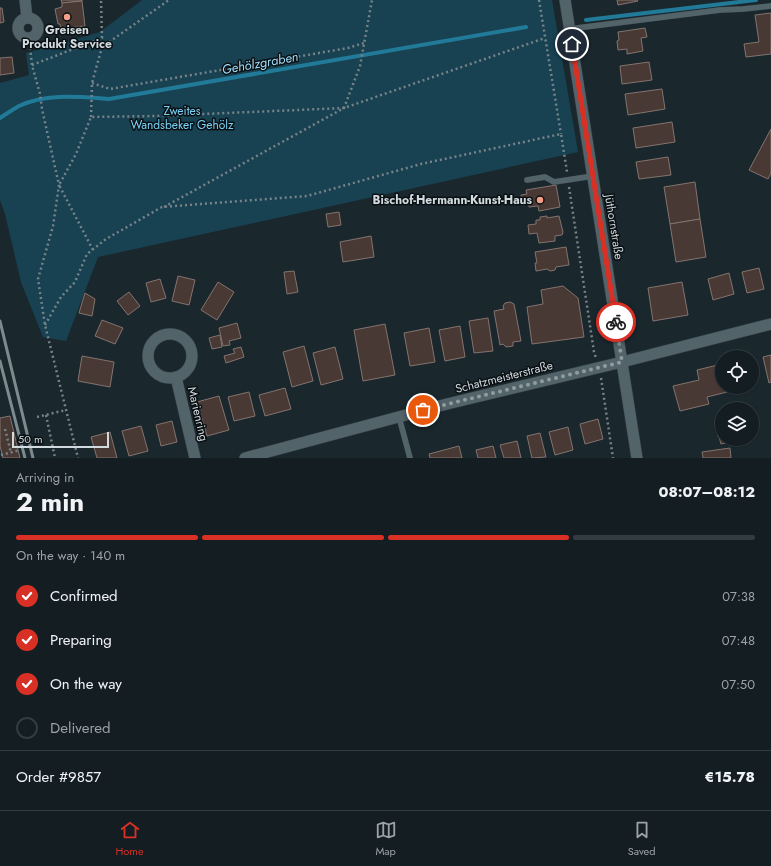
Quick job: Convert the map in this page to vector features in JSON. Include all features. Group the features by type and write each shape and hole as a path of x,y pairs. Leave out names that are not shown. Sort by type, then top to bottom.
{"street":[{"path":"25,0 27,18 31,18 35,21 38,29 36,33 29,38"},
{"name":"Jüthornstraße","path":"565,0 637,458"},
{"name":"Schatzmeisterstraße","path":"245,458 399,416 771,324"},
{"name":"Marienring","path":"176,377 195,458"}],"lane":[{"path":"569,30 720,10 771,6"},
{"path":"527,180 545,177 554,182 593,176"},
{"path":"399,416 410,458"}],"path":[{"path":"78,458 45,325 38,279 53,226 59,185 76,154 91,117 92,83 102,47 101,0"},
{"path":"102,47 169,0"},
{"path":"344,108 360,66 372,0"},
{"path":"539,0 594,352 600,367 613,458"},
{"path":"29,38 32,65 40,94 59,185 93,250"},
{"path":"32,65 102,38"},
{"path":"45,325 61,297 75,282 87,254 106,239 344,108 545,38"},
{"path":"92,83 110,89 348,48 364,43"},
{"path":"91,117 157,116 344,108"},
{"path":"162,207 307,196 421,164 561,134"},
{"path":"37,417 66,410"},
{"path":"46,415 55,458"},
{"path":"5,429 11,453"},
{"path":"1,455 20,450"}],"green space":[{"name":"Zweites Wandsbeker Gehölz","path":"142,0 552,0 578,152 98,257 66,341 43,337 21,282 5,214 0,200 0,83 29,75 26,53 100,32"}],"building":[{"path":"61,0 82,0 82,1 62,3"},
{"path":"617,0 637,0 638,1 618,5"},
{"path":"82,1 85,26 61,29 60,24 58,24 55,9 62,7 62,3"},
{"path":"0,8 2,8 4,22 0,23"},
{"path":"771,13 771,54 746,57 744,44 759,42 755,15"},
{"path":"645,28 647,37 641,38 643,51 627,54 627,49 618,50 618,32"},
{"path":"12,57 14,73 0,75 0,58"},
{"path":"649,62 652,80 622,84 620,66"},
{"path":"662,89 665,109 628,115 625,94"},
{"path":"672,122 675,142 636,148 633,128"},
{"path":"771,129 771,173 768,179 749,170"},
{"path":"668,157 671,175 639,179 636,162"},
{"path":"695,182 700,219 670,224 664,187"},
{"name":"Bischof-Hermann-Kunst-Haus","path":"556,185 560,207 539,211 538,206 529,207 529,204 523,205 521,195 527,194 526,190"},
{"path":"339,212 341,225 328,227 326,214"},
{"path":"547,216 547,218 559,216 563,232 562,235 555,236 555,241 539,243 537,233 529,234 528,225 536,224 536,220 540,220 540,217"},
{"path":"700,219 706,257 676,262 670,224"},
{"path":"371,236 374,257 343,262 340,242"},
{"path":"566,247 569,265 556,267 555,270 550,271 547,269 536,271 535,263 537,263 535,252"},
{"path":"759,268 764,289 747,293 742,272"},
{"path":"294,271 298,292 287,294 284,272"},
{"path":"729,273 734,294 713,300 708,279"},
{"path":"178,276 195,280 189,305 172,301"},
{"path":"160,279 166,298 151,302 146,283"},
{"path":"218,282 234,292 217,320 201,310"},
{"path":"682,282 688,315 653,321 648,288"},
{"path":"563,286 578,298 584,337 532,344 527,307 543,304 541,290"},
{"path":"129,292 140,306 128,315 117,301"},
{"path":"85,293 95,299 92,316 79,313"},
{"path":"510,302 514,304 521,341 513,342 513,346 506,347 503,344 500,345 494,311 504,309 503,306 505,303"},
{"path":"488,318 493,351 474,353 469,321"},
{"path":"102,320 123,328 115,344 95,336"},
{"path":"237,323 241,338 229,341 230,345 223,346 219,328"},
{"path":"385,324 395,375 363,381 354,330"},
{"path":"460,326 465,357 445,361 439,330"},
{"path":"429,328 435,362 410,366 404,333"},
{"path":"220,335 222,347 212,349 209,338"},
{"path":"304,346 313,381 292,387 283,352"},
{"path":"241,347 244,357 226,363 224,356 235,353 233,349"},
{"path":"335,347 343,379 321,385 313,353"},
{"path":"771,355 771,382 769,383 763,357"},
{"path":"82,356 114,362 110,387 78,381"},
{"path":"715,366 715,394 719,394 707,397 709,404 680,411 673,386 699,380 697,370"},
{"path":"285,388 291,409 265,416 259,395"},
{"path":"249,392 255,416 234,421 228,397"},
{"path":"219,396 229,430 207,436 197,402"},
{"path":"10,416 20,458 3,458 0,446 0,418"},
{"path":"598,419 603,439 585,444 580,424"},
{"path":"172,421 177,442 161,446 156,425"},
{"path":"141,426 148,451 129,456 122,431"},
{"path":"568,427 573,450 555,455 549,432"},
{"path":"110,432 117,458 97,458 91,437"},
{"path":"540,433 546,457 532,458 527,436"},
{"path":"517,441 521,458 504,458 500,445"},
{"path":"459,446 462,458 430,458 429,454"},
{"path":"493,446 496,458 478,458 476,450"},
{"path":"730,448 731,458 703,458 702,452"}],"waterway":[{"name":"Gehölzgraben","path":"586,20 756,0"},
{"name":"Gehölzgraben","path":"0,118 19,106 41,99 63,97 109,99 526,27"}],"railway":[{"path":"0,321 33,458"},
{"path":"0,361 25,458"}],"way so far":[{"path":"423,410 622,362 616,322"}],"place":[{"name":"Greisen Produkt Service","path":"67,17"},
{"name":"Bischof-Hermann-Kunst-Haus","path":"540,200"}],"route":[{"path":"572,44 616,322"}]}
